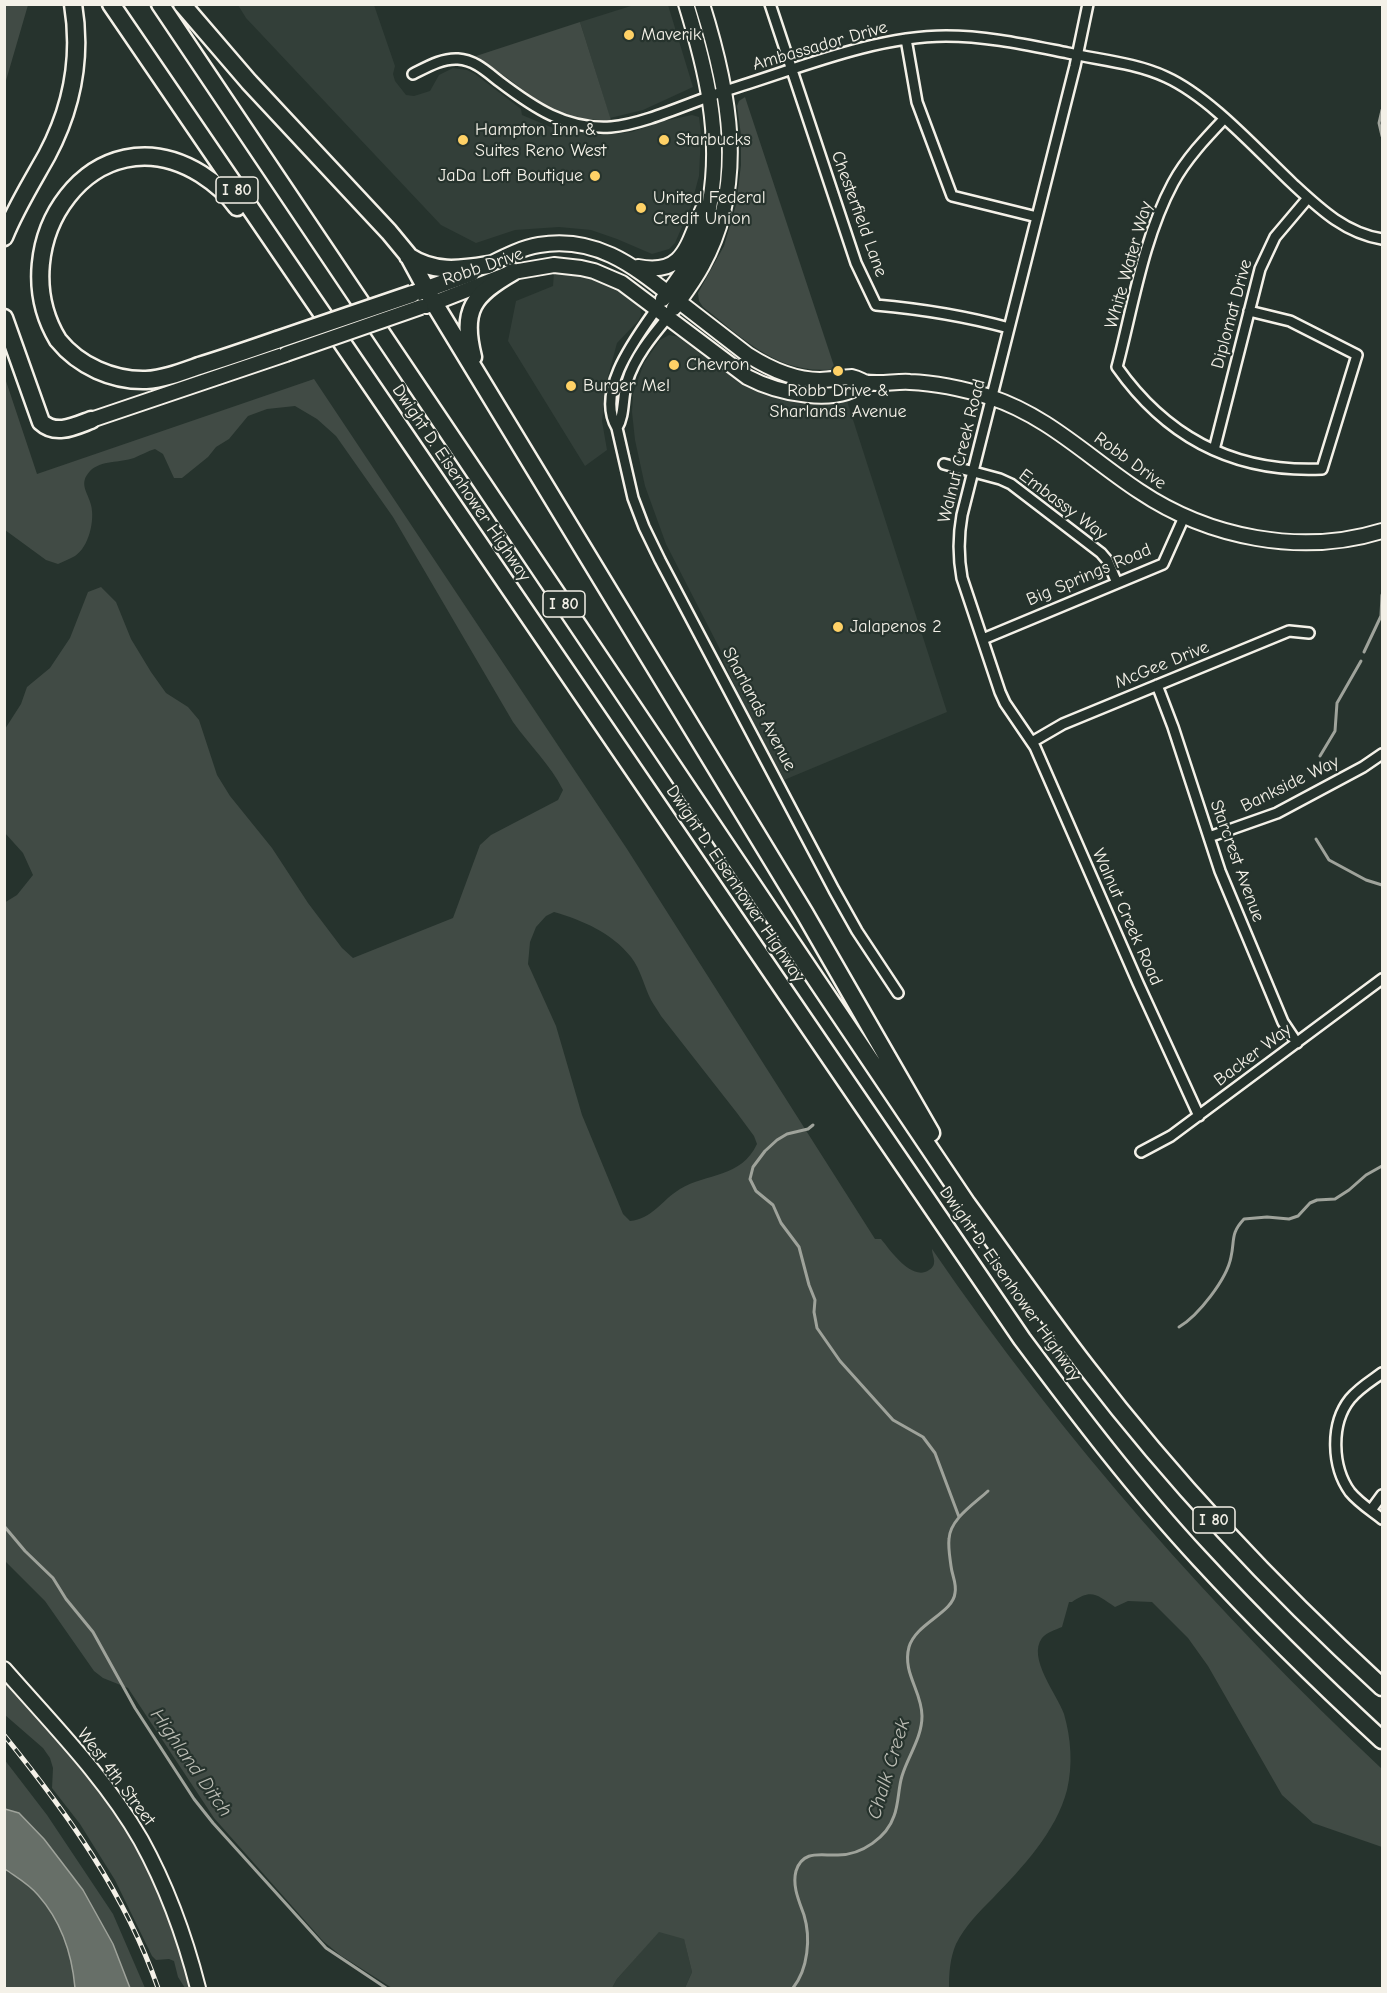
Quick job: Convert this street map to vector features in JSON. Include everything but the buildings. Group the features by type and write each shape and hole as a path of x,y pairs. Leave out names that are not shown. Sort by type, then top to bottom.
{"highway":[{"path":"4,237 55,140 67,110 77,54 73,4"},
{"name":"Dwight D. Eisenhower Highway","path":"111,4 1022,1339 1105,1447 1198,1557 1329,1692 1383,1740"},
{"name":"Dwight D. Eisenhower Highway","path":"160,4 967,1204 1087,1368 1184,1487 1284,1593 1383,1687"},
{"path":"182,4 210,39 408,255 423,298 485,386 805,914 932,1134 967,1204"},
{"path":"364,375 341,357 233,201 219,187 190,168 163,158 146,157 130,157 98,166 70,184 49,208 40,223 32,255 31,271 37,304 52,333 74,357 88,366 119,377 153,380 281,347 423,298 488,265"},
{"path":"408,255 428,266 447,270 488,265"},
{"path":"485,386 468,339 471,311 487,288 513,272"},
{"path":"4,318 41,422 50,429 60,430 91,420"}],"main road":[{"name":"Sharlands Avenue","path":"673,297 702,237 713,188 715,145 709,97 701,55 687,4"},
{"name":"Sharlands Avenue","path":"662,312 703,265 727,195 730,177 731,142 724,92 702,4"},
{"path":"635,267 665,268 681,258 713,188"},
{"name":"Robb Drive","path":"488,265 524,248 555,243 583,246 612,255 635,267 748,355 766,366 799,378 818,380 850,377 865,382 910,382 939,385 992,398 1018,408 1055,429 1139,492 1184,517 1223,531 1272,540 1324,542 1350,539 1383,531"},
{"name":"Robb Drive","path":"423,298 513,272 554,265 594,271 622,283 747,377 773,389 802,395 826,394 850,391 865,382"},
{"path":"91,420 281,347"},
{"name":"West 4th Street","path":"4,1669 92,1769 140,1840 175,1913 198,1989"}],"street":[{"name":"Chesterfield Lane","path":"770,4 856,263 876,305 942,313 1009,328"},
{"name":"Walnut Creek Road","path":"1088,4 962,515 958,546 962,578 1005,703 1032,742 1199,1116"},
{"name":"Ambassador Drive","path":"413,74 447,60 467,61 483,69 541,111 564,121 589,126 623,125 855,50 906,39 945,36 998,40 1132,66 1167,77 1201,98 1331,218 1361,233 1383,239"},
{"path":"906,39 917,102 952,196 1037,217"},
{"name":"White Water Way","path":"1214,450 1194,440 1159,416 1130,385 1117,367 1148,246 1163,203 1186,163 1224,119"},
{"name":"Diplomat Drive","path":"1214,450 1260,269 1267,252 1286,221 1308,198"},
{"path":"1214,450 1235,459 1268,467 1322,469 1358,355 1290,321 1249,311"},
{"name":"Sharlands Avenue","path":"662,312 630,347 617,375 611,408 611,417 617,428 633,498 660,560 834,890 857,931 898,993"},
{"name":"Sharlands Avenue","path":"617,428 621,422 624,392 631,370 662,312"},
{"name":"Embassy Way","path":"944,465 1011,484 1101,553 1117,584"},
{"name":"Big Springs Road","path":"982,639 1163,564 1184,517"},
{"name":"McGee Drive","path":"1032,742 1063,724 1288,631 1308,633"},
{"name":"Starcrest Avenue","path":"1157,685 1220,871 1283,1022 1297,1043"},
{"name":"Bankside Way","path":"1209,837 1277,813 1383,754"},
{"name":"Backer Way","path":"1141,1152 1172,1136 1383,979"},
{"path":"1383,1372 1360,1389 1345,1406 1336,1442 1338,1464 1346,1484 1357,1500 1383,1519"},
{"path":"1371,1510 1383,1495"}],"shaded area":[{"path":"4,5 28,5 5,84"},
{"path":"238,5 374,5 395,66 393,74 395,81 406,95 414,96 430,91 439,75 453,68 475,74 521,109 522,115 553,128 594,135 613,134 632,132 659,122 692,115 699,117 701,134 699,176 691,206 675,243 669,249 652,254 591,230 559,227 515,230 476,243 441,225 246,18"},
{"path":"634,5 668,5 693,87 643,110 610,118 580,22"},
{"path":"580,22 611,120 587,119 567,115 550,108 492,67 473,57"},
{"path":"745,97 835,369 815,370 797,367 763,353 703,307 699,301 698,293 724,246 736,205 741,165 741,135 737,106 739,101"},
{"path":"554,272 589,276 621,290 642,307 638,321 617,343 607,380 602,421 607,450 585,466 508,341 516,301 553,286"},
{"path":"669,335 680,337 735,379 768,395 807,404 847,401 947,712 784,780 742,701 723,661 724,657 666,544 645,486 635,440 633,394 644,363 660,340"},
{"path":"5,378 37,474 314,379 627,849 875,1239 881,1239 902,1263 916,1272 922,1273 932,1267 934,1261 932,1249 1034,1388 1087,1456 1143,1521 1260,1648 1382,1769 1382,1847 1313,1823 1282,1795 1208,1666 1188,1638 1152,1602 1128,1601 1115,1607 1099,1596 1090,1594 1069,1602 1062,1627 1044,1636 1038,1646 1041,1666 1064,1714 1068,1732 1070,1771 1062,1805 1037,1848 973,1919 960,1937 951,1960 949,1988 685,1988 692,1972 684,1939 659,1932 617,1979 612,1988 392,1988 340,1955 323,1941 214,1818 128,1688 103,1678 94,1671 45,1601 5,1561 4,903 17,895 33,875 23,853 5,833 5,729 21,704 27,687 50,668 70,638 88,592 101,587 116,602 131,639 166,693 188,707 199,720 217,775 230,796 272,848 308,903 342,948 353,958 453,918 480,845 491,835 558,800 563,790 546,763 513,722 393,517 336,436 317,419 295,406 267,409 248,416 229,439 216,447 208,457 182,478 174,478 163,454 155,449 129,460 94,467 86,476 84,484 92,511 87,540 80,552 58,564 46,560 5,530","holes":["554,912 606,934 631,957 661,1016 737,1113 754,1136 757,1144 750,1155 733,1169 680,1189 651,1213 638,1220 630,1221 623,1214 582,1115 556,1026 528,964 530,942 536,927 546,916"]},
{"path":"4,1681 81,1770 132,1842 166,1912 190,1988 185,1988 178,1977 174,1961 156,1960 152,1956 115,1880 80,1824 52,1788 53,1768 50,1758 43,1748 5,1715"},
{"path":"4,1759 47,1815 113,1914 145,1988 130,1988 113,1944 83,1890 44,1839 19,1813 5,1809"},
{"path":"5,1809 19,1813 44,1839 83,1890 113,1944 130,1988 75,1988 68,1950 53,1916 27,1884 5,1869"},
{"path":"4,1869 34,1891 53,1916 68,1950 75,1988 5,1988"},
{"path":"659,1931 684,1938 692,1972 685,1988 612,1988 617,1979"}],"waterway":[{"path":"1382,110 1379,123 1382,136"},
{"path":"1364,652 1381,616 1382,595"},
{"path":"1320,756 1335,731 1337,703 1361,661"},
{"path":"1316,839 1329,860 1366,880 1382,885"},
{"path":"813,1125 777,1140 753,1167 750,1179 756,1191 773,1205 781,1223 799,1247 815,1300 814,1312 817,1328 840,1361 893,1420 923,1437 935,1453 959,1517"},
{"path":"1179,1327 1195,1315 1218,1286 1231,1257 1235,1233 1244,1219 1267,1217 1289,1219 1298,1216 1310,1203 1317,1200 1335,1199 1366,1175 1382,1166"},
{"name":"Chalk Creek","path":"793,1988 802,1972 808,1943 804,1915 795,1888 796,1871 803,1859 814,1855 856,1852 880,1838 891,1824 896,1811 902,1776 917,1739 922,1716 919,1698 908,1665 909,1647 919,1631 953,1600 955,1586 949,1549 950,1532 958,1518 988,1491"},
{"name":"Highland Ditch","path":"4,1526 25,1551 53,1578 66,1599 93,1632 135,1708 194,1799 213,1823 326,1948 386,1988"}],"railway":[{"path":"4,1735 50,1794 92,1855 129,1919 158,1988"}],"place":[{"name":"Maverik","path":"629,35"},
{"name":"Hampton Inn & Suites Reno West","path":"463,140"},
{"name":"Starbucks","path":"664,140"},
{"name":"JaDa Loft Boutique","path":"595,176"},
{"name":"United Federal Credit Union","path":"641,208"},
{"name":"Chevron","path":"674,365"},
{"name":"Robb Drive & Sharlands Avenue","path":"838,371"},
{"name":"Burger Me!","path":"571,386"},
{"name":"Jalapenos 2","path":"838,627"}]}
